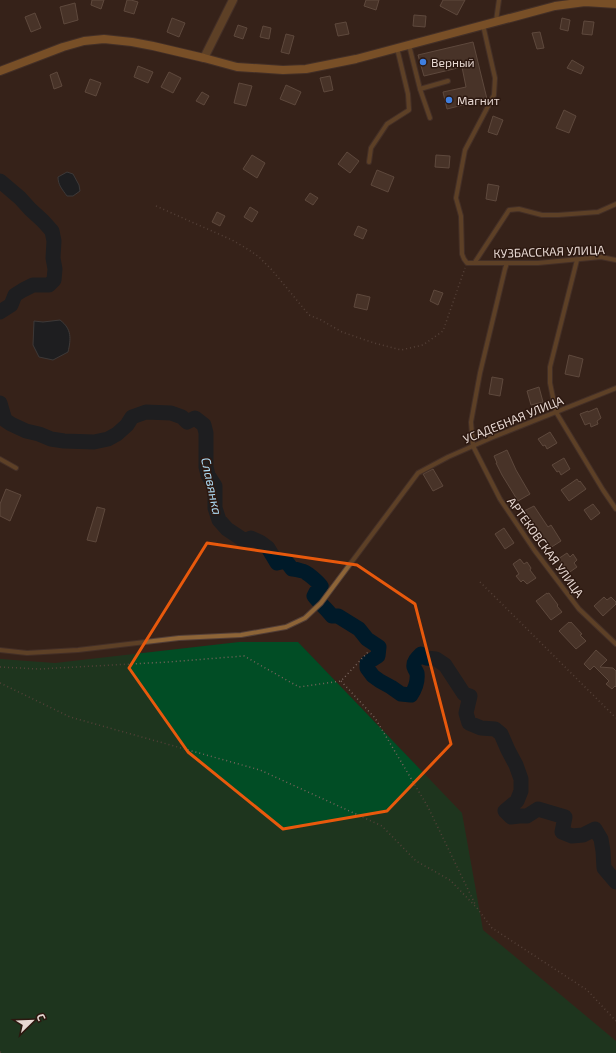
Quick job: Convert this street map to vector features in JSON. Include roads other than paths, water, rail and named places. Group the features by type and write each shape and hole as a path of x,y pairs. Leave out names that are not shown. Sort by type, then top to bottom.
{"main road":[{"path":"0,70 63,47 84,41 104,39 132,42 237,67 283,70 306,69 356,59 555,6 585,2 616,4"}],"street":[{"path":"204,58 233,0"}],"lane":[{"path":"496,22 499,0"},
{"name":"КУЗБАССКАЯ УЛИЦА","path":"483,25 495,78 494,95 465,150 456,198 461,216 462,254 464,259 467,263 538,263 601,257 616,260"},
{"path":"408,45 420,89 430,118"},
{"path":"369,162 371,148 387,124 409,110 408,94 397,48"},
{"path":"420,89 448,81"},
{"path":"475,262 509,210 519,209 542,215 558,215 598,212 616,204"},
{"path":"577,260 550,367 550,382 556,412 616,509"},
{"name":"АРТЕКОВСКАЯ УЛИЦА","path":"507,263 480,373 471,422 473,446 500,499 535,551 579,609 616,644"},
{"name":"УСАДЕБНАЯ УЛИЦА","path":"0,650 27,653 78,650 179,638 241,635 286,627 305,618 321,604 418,473 473,446 616,388"},
{"path":"0,459 16,468"}],"water":[{"path":"67,172 73,174 79,185 80,191 73,196 67,196 59,182 58,177"},
{"path":"60,320 67,327 70,334 68,352 53,360 39,357 33,345 34,321 43,322"}],"waterway":[{"name":"Славянка","path":"0,181 20,198 52,231 54,241 53,258 55,269 54,280 49,285 33,285 23,290 15,295 11,305 0,312"},
{"name":"Славянка","path":"0,403 5,420 11,424 26,431 51,439 64,441 94,442 108,439 117,434 127,425 132,417 146,412 171,413 182,417 187,422 195,418 204,425 206,433 206,467 208,475 215,486 215,508 219,520 227,529 245,541 251,538 260,542 268,548 277,563 286,561 292,569 304,571 317,582 321,586 314,596 332,616 338,616 359,629 367,639 379,647 378,656 367,663 367,668 373,676 380,681 401,694 411,695 415,688 417,679 414,663 421,654 426,658 436,659 445,665 464,694 470,696 466,713 469,723 481,728 495,729 501,734 516,765 521,779 521,791 517,801 505,811 511,817 527,816 538,809 565,817 562,832 572,836 583,835 595,829 601,839 604,868 616,882"}],"place":[{"name":"Верный","path":"423,62"},
{"name":"Магнит","path":"449,100"}]}
